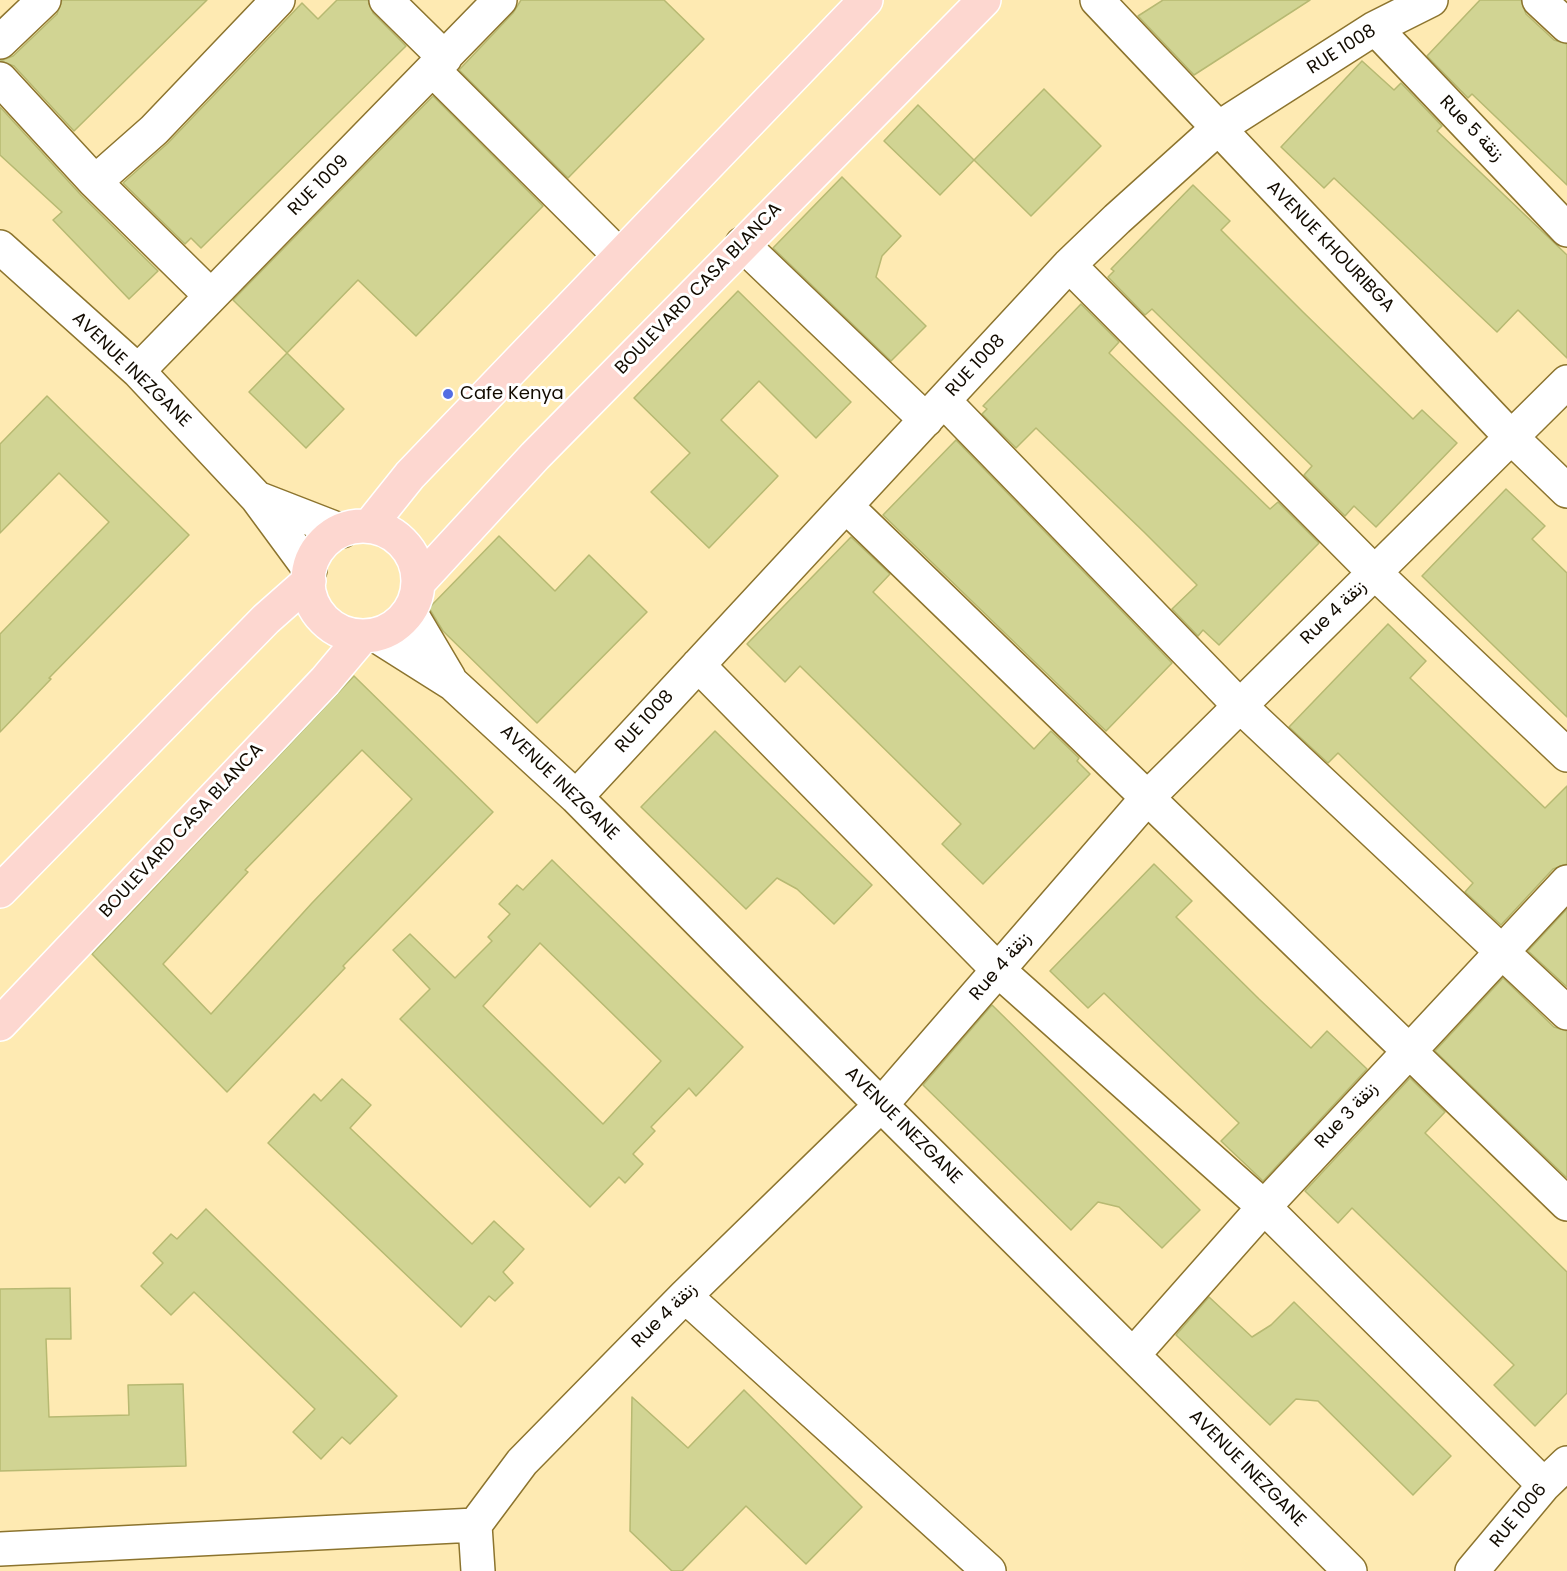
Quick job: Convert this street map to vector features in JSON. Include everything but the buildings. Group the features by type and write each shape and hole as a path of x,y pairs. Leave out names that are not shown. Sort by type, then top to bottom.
{"main road":[{"path":"0,891 309,576 321,547 356,528 410,475 866,0"},
{"name":"BOULEVARD CASA BLANCA","path":"414,597 535,456 984,0"},
{"path":"309,576 311,598 319,613 330,626 346,634 370,636 390,631 414,597 416,563 405,545 389,532 356,528"},
{"name":"BOULEVARD CASA BLANCA","path":"0,1024 370,636"}],"street":[{"path":"0,42 44,0"},
{"path":"95,182 154,130 278,0"},
{"path":"386,0 439,64 619,255"},
{"name":"RUE 1009","path":"138,371 500,0"},
{"name":"AVENUE KHOURIBGA","path":"1097,0 1511,437 1567,491"},
{"name":"RUE 1008","path":"576,797 1070,265 1217,129 1375,28 1431,0"},
{"path":"1539,0 1567,26"},
{"name":"Rue 5 زنقة","path":"1375,28 1567,230"},
{"path":"0,79 95,182 210,295"},
{"path":"742,244 935,411 1239,705 1567,1013"},
{"name":"AVENUE INEZGANE","path":"0,247 138,371 257,498 309,576"},
{"path":"1070,265 1375,573 1567,755"},
{"name":"Rue 4 زنقة","path":"475,1525 522,1462 685,1296 881,1105 1148,797 1567,382"},
{"path":"257,498 356,528"},
{"path":"846,506 1567,1204"},
{"path":"414,597 453,684"},
{"path":"370,636 453,684"},
{"path":"698,665 998,970 1264,1207 1544,1485"},
{"name":"AVENUE INEZGANE","path":"453,684 576,797 881,1105 1350,1571"},
{"name":"Rue 3 زنقة","path":"1133,1355 1264,1207 1500,950 1567,882"},
{"path":"685,1296 989,1571"},
{"name":"RUE 1006","path":"1472,1571 1544,1485 1567,1462"},
{"path":"0,1550 475,1525 478,1571"}],"place":[{"name":"Cafe Kenya","path":"448,394"}]}
